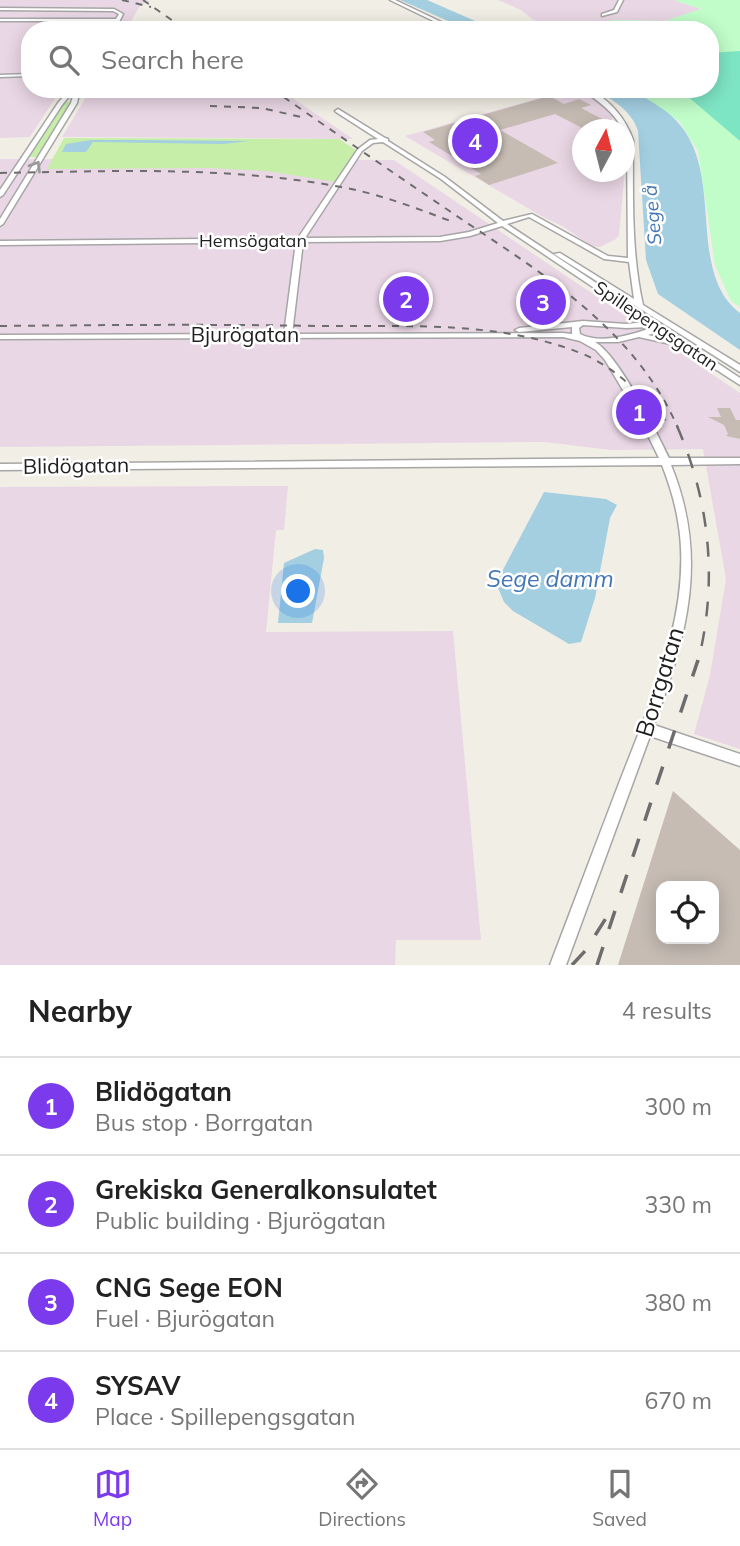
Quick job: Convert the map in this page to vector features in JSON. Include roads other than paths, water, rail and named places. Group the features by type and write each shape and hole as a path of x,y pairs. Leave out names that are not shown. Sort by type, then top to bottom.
{"street":[{"path":"392,0 437,21"},
{"path":"604,15 616,10 621,0"},
{"path":"0,9 107,8 120,12 118,20 0,20"},
{"path":"0,76 21,75"},
{"path":"0,195 66,98"},
{"path":"0,224 74,103 74,98"},
{"path":"599,98 622,118 630,140 633,260 636,298 640,304"},
{"name":"Spillepengsgatan","path":"338,111 387,140 512,231 740,382"},
{"path":"288,335 300,240 360,150 372,141 387,140"},
{"name":"Hemsögatan","path":"0,243 451,238 530,215 606,258 633,260"},
{"name":"Spillepengsgatan","path":"503,223 519,229 740,369"},
{"path":"620,326 629,323 630,317 623,304"},
{"name":"Bjurögatan","path":"490,335 569,319 587,319 604,325"},
{"name":"Bjurögatan","path":"531,328 579,324 654,324 664,320"},
{"path":"579,324 575,332 583,339"},
{"name":"Bjurögatan","path":"0,337 563,335 614,341 651,331 654,324"},
{"path":"638,336 669,341 692,350"},
{"name":"Borrgatan","path":"558,965 646,729 680,629 685,567 684,523 666,462 608,359 599,348 583,339"},
{"path":"608,359 607,351 614,341"},
{"name":"Blidögatan","path":"0,467 740,461"},
{"path":"646,729 740,760"}],"water":[{"path":"400,0 427,0 475,21 448,21"},
{"name":"Sege å","path":"609,98 646,98 664,110 685,131 697,156 713,269 723,293 740,313 740,350 658,294 646,260 638,131 635,119"},
{"path":"91,140 250,141 223,144 93,142 86,152 62,152 66,144"},
{"name":"Sege damm","path":"544,492 606,499 617,505 610,518 595,598 581,642 569,644 513,611 504,602 496,583"},
{"path":"315,549 323,550 324,558 312,623 278,623 284,563"}],"railway":[{"path":"122,0 151,7"},
{"path":"143,0 173,21"},
{"path":"285,98 548,278 579,303 609,330 635,359 659,392 677,426"},
{"path":"210,106 261,108 306,118"},
{"path":"0,173 171,171 299,180 355,190 453,222"},
{"path":"0,326 387,326 486,330 551,343 596,360 629,384 669,424"},
{"path":"677,426 697,484 707,542 708,602 698,662"},
{"path":"597,965 698,660"},
{"path":"572,965 586,950 606,918"}],"place":[{"name":"SYSAV","path":"475,141"},
{"name":"Grekiska Generalkonsulatet","path":"406,299"},
{"name":"CNG Sege EON","path":"543,302"},
{"name":"Blidögatan","path":"639,412"}]}
